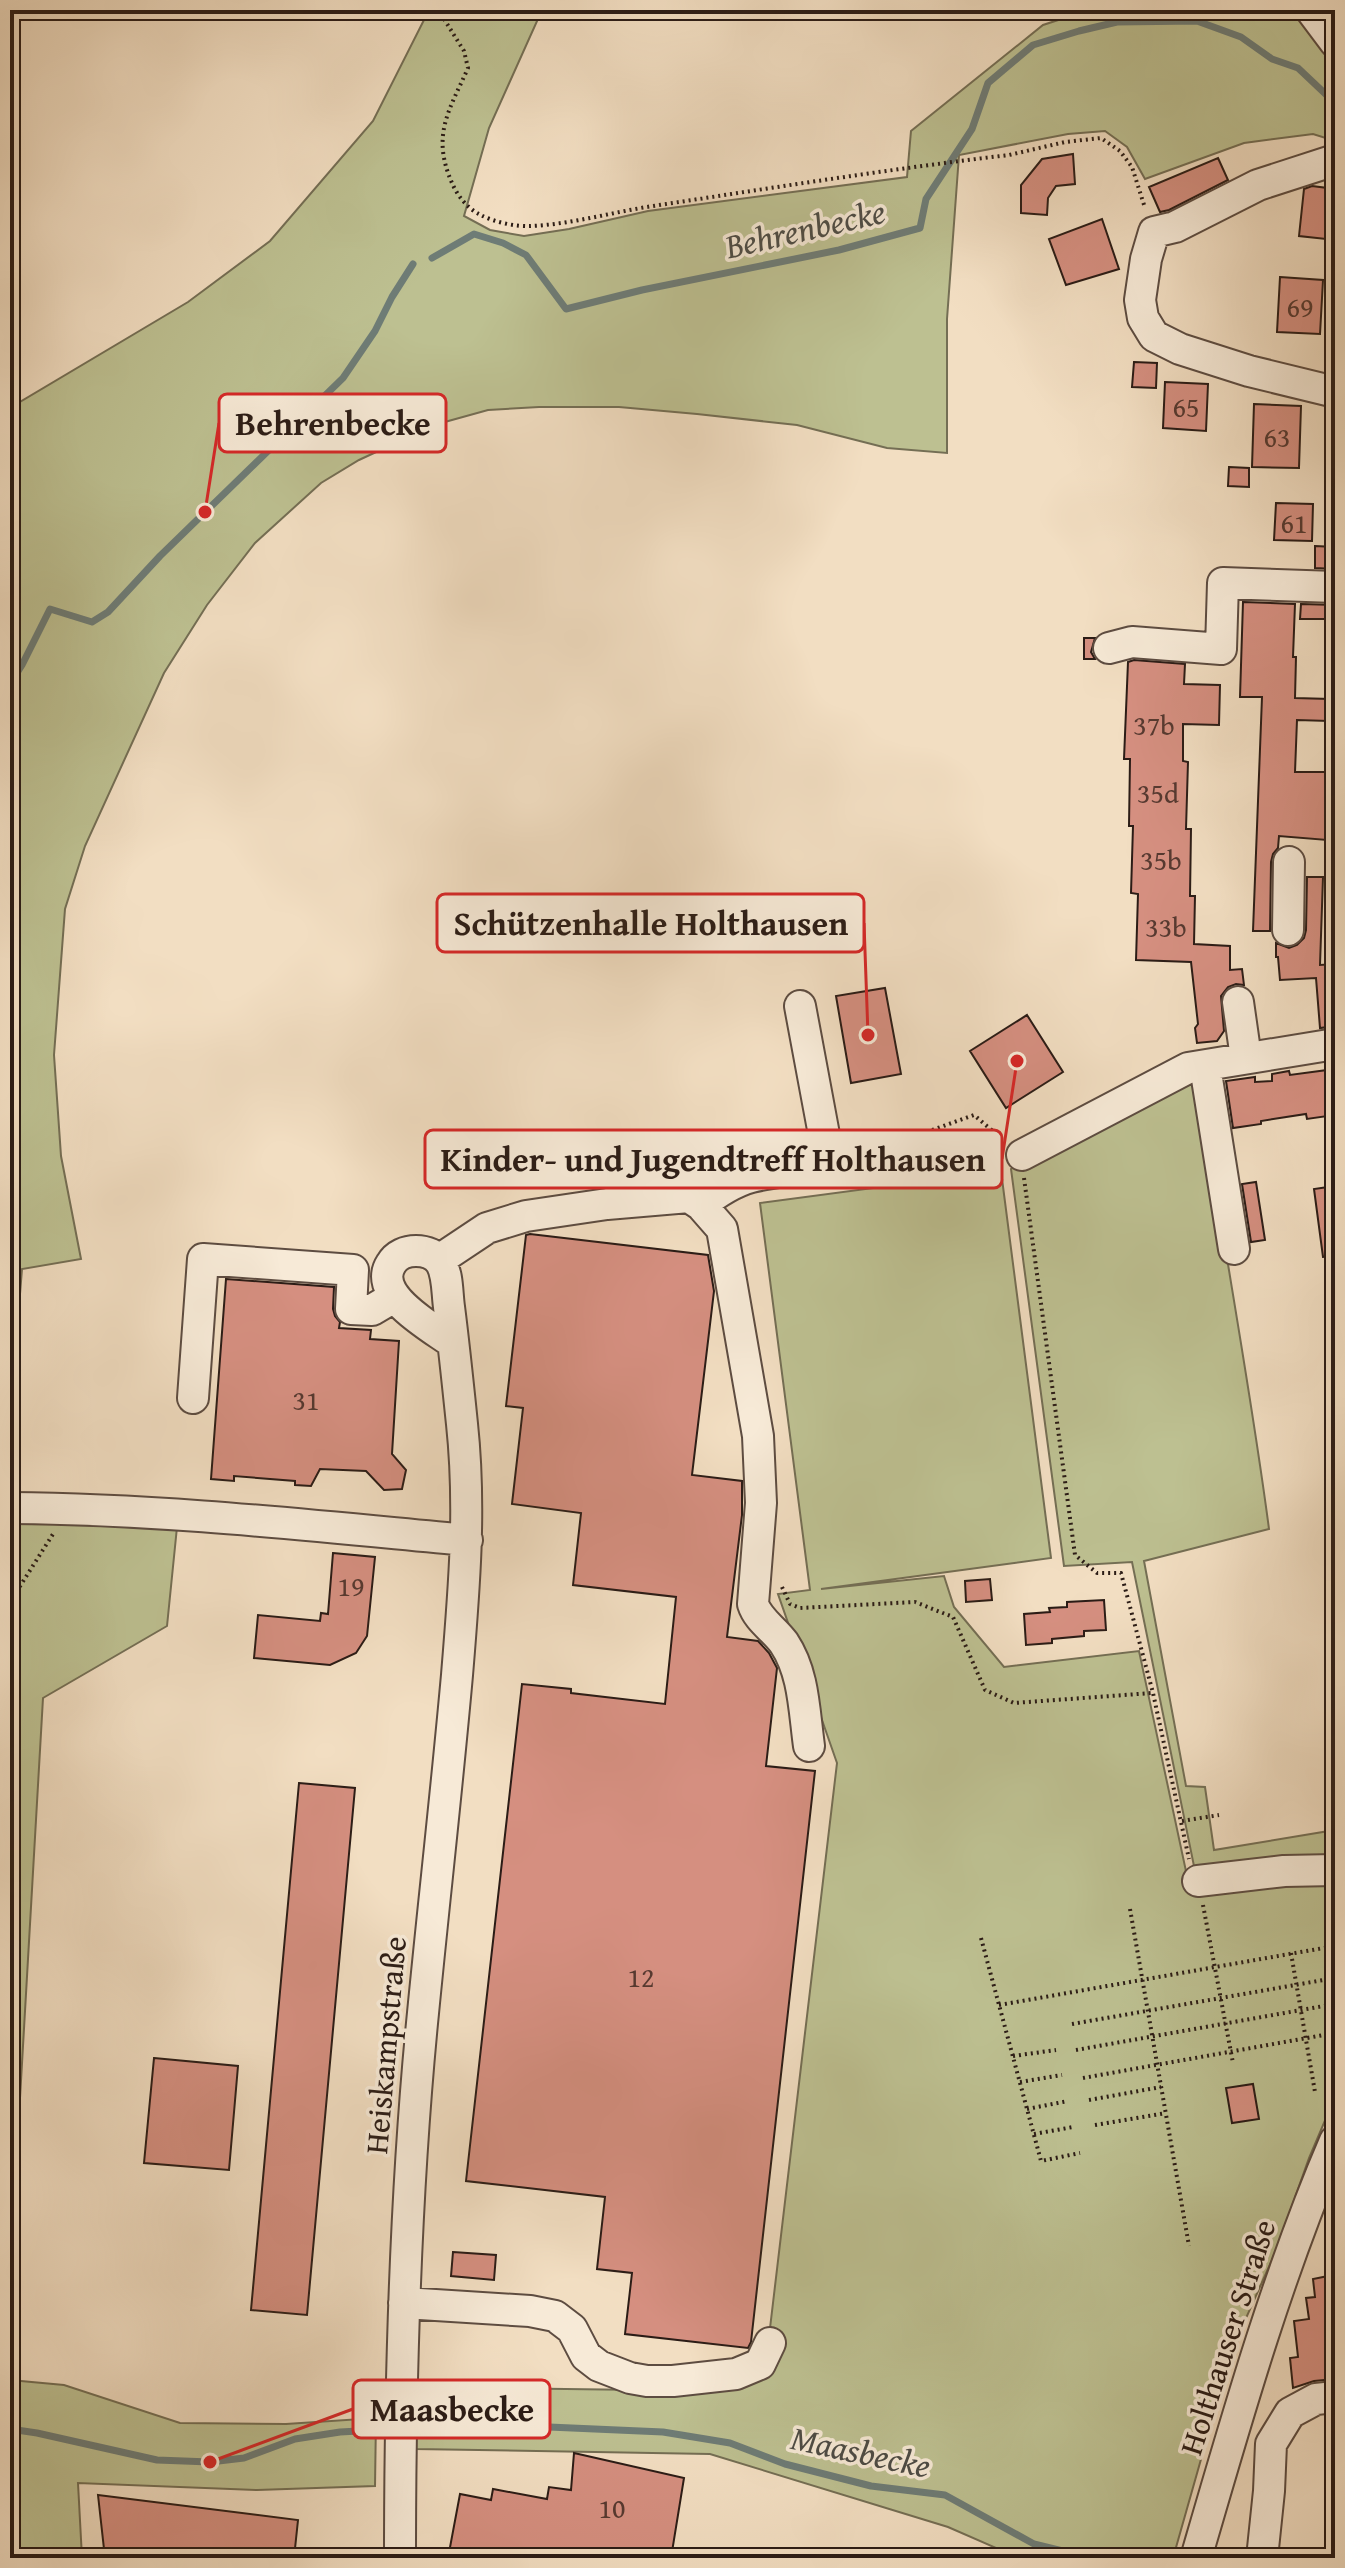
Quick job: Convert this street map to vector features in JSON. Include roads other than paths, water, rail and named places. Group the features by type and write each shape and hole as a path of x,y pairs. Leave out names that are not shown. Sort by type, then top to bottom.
{"street":[{"path":"1311,10 1335,42"},
{"path":"1335,160 1258,185 1175,227 1154,232 1140,300 1143,318 1154,336 1180,349 1249,371 1335,392"},
{"path":"1109,648 1132,642 1221,649 1223,583 1335,587"},
{"path":"1288,930 1289,862"},
{"path":"1238,1002 1246,1058"},
{"path":"701,1205 718,1191 749,1177 785,1171 816,1161 823,1151 825,1140 800,1006"},
{"path":"1022,1155 1188,1068 1335,1044"},
{"path":"1205,1066 1234,1249"},
{"path":"453,1343 394,1297 387,1284 387,1273 391,1262 400,1254 423,1252 439,1260 487,1228 526,1216 607,1204 689,1197 701,1205 722,1229 758,1436 761,1503 753,1604 756,1615 767,1622 798,1669 809,1746"},
{"path":"193,1398 203,1259 353,1270 351,1309 372,1310 394,1297"},
{"name":"Heiskampstraße","path":"400,2558 404,2303 412,2125 451,1743 467,1540 464,1442 445,1273 439,1260"},
{"path":"10,1508 178,1514 467,1540"},
{"path":"1198,1881 1284,1871 1335,1870"},
{"name":"Holthauser Straße","path":"1196,2558 1247,2382 1279,2286 1335,2141"},
{"path":"404,2303 530,2311 555,2316 572,2329 586,2356 599,2366 647,2381 736,2374 760,2364 770,2343"},
{"path":"1262,2558 1271,2444 1290,2413 1316,2399 1335,2397"}],"waterway":[{"name":"Behrenbecke","path":"432,258 474,234 503,243 526,255 566,309 642,290 839,250 920,228 926,199 972,129 988,83 1033,45 1117,22 1197,21 1241,37 1272,59 1298,68 1335,103"},
{"name":"Behrenbecke","path":"10,684 50,609 92,622 108,612 160,556 343,378 375,331 413,264"},
{"name":"Maasbecke","path":"418,2426 663,2432 730,2443 785,2464 871,2486 945,2495 1034,2544 1091,2558"},
{"name":"Maasbecke","path":"10,2429 157,2460 210,2462 244,2458 295,2439 377,2430"}],"place":[{"name":"Behrenbecke","path":"205,512"},
{"name":"Schützenhalle Holthausen","path":"868,1035"},
{"name":"Kinder- und Jugendtreff Holthausen","path":"1017,1061"},
{"name":"Maasbecke","path":"210,2462"}]}
